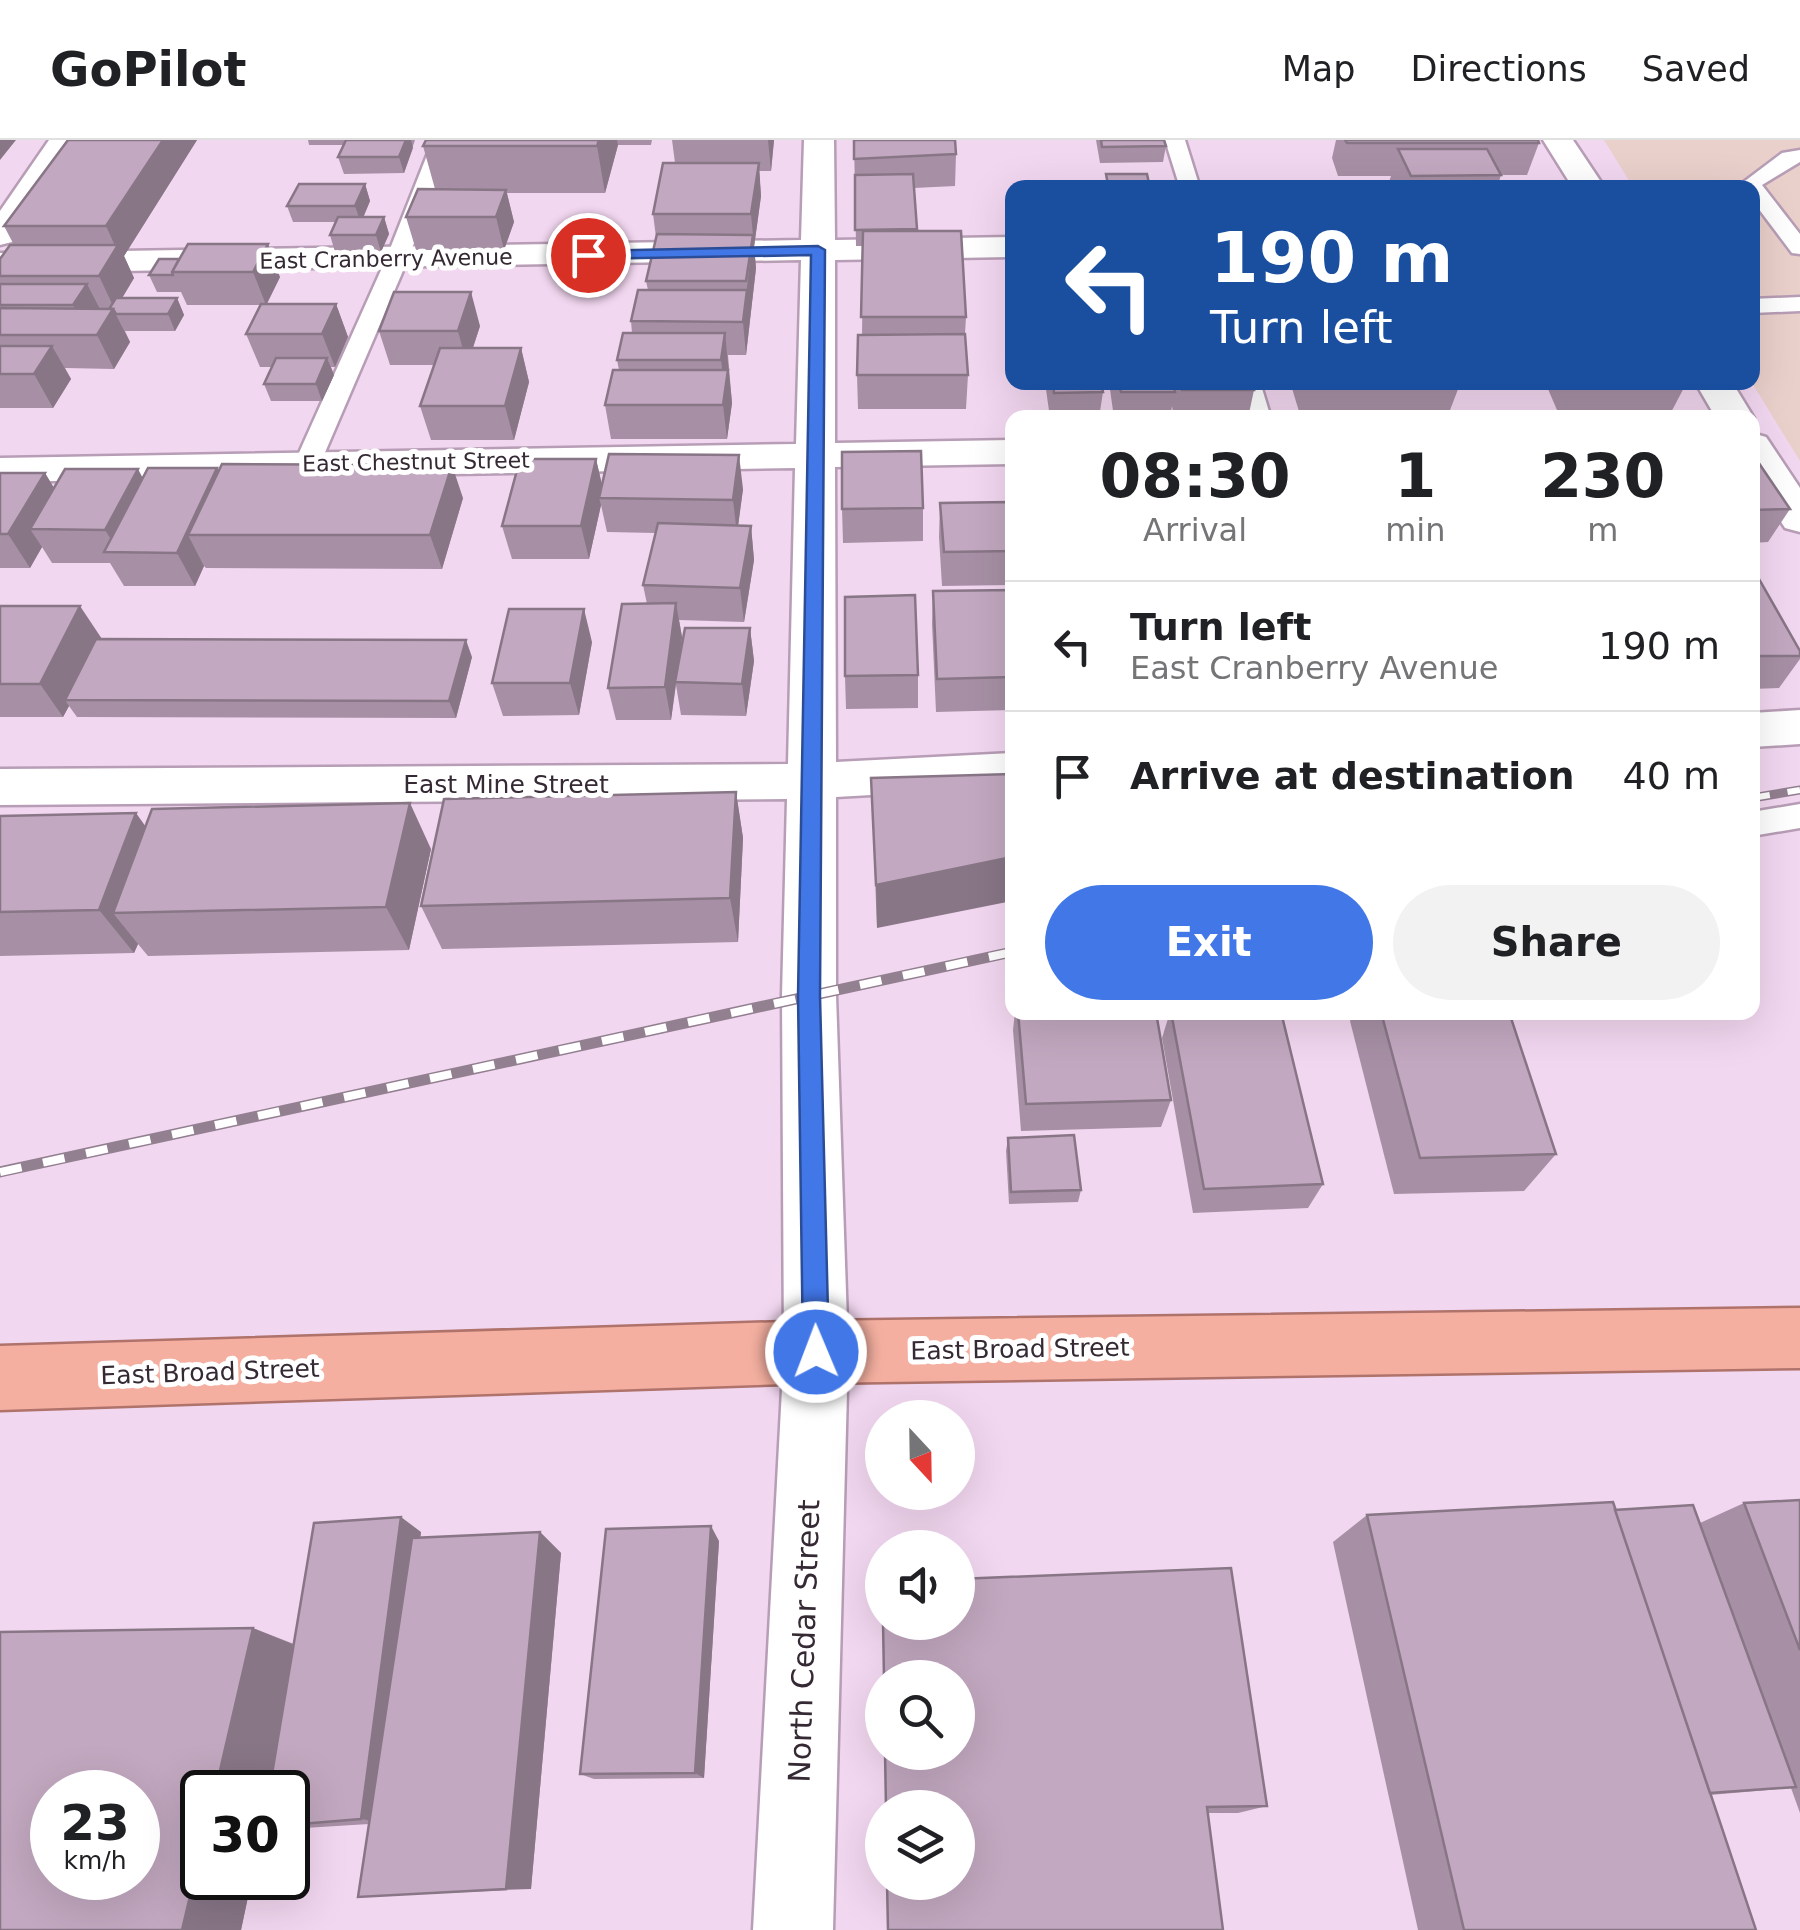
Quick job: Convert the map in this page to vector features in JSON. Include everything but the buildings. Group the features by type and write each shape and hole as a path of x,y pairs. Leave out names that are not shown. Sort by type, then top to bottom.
{"highway":[{"name":"East Broad Street","path":"0,1378 816,1352 1800,1338"}],"street":[{"path":"0,234 64,140"},
{"name":"North Cedar Street","path":"793,1930 816,1352 809,996 819,140"},
{"path":"1558,140 1583,180"},
{"name":"East Cranberry Avenue","path":"0,263 1005,248"},
{"path":"1763,440 1800,519"},
{"name":"East Chestnut Street","path":"0,470 1005,452"},
{"path":"1760,730 1800,727"},
{"name":"East Mine Street","path":"0,787 812,781 1005,770"}],"lane":[{"path":"307,464 397,259 443,140"},
{"path":"1175,140 1188,180"},
{"path":"1757,180 1790,157 1800,156"},
{"path":"1760,196 1800,248"},
{"path":"1760,306 1800,304"},
{"path":"1760,823 1800,816"}],"shaded area":[{"path":"1604,140 1800,140 1800,461 1756,390 1760,390 1760,180 1629,180"}],"railway":[{"path":"1760,797 1800,790"},
{"path":"0,1172 1005,954"}],"route":[{"path":"588,255 818,250 809,996 816,1352"}]}
